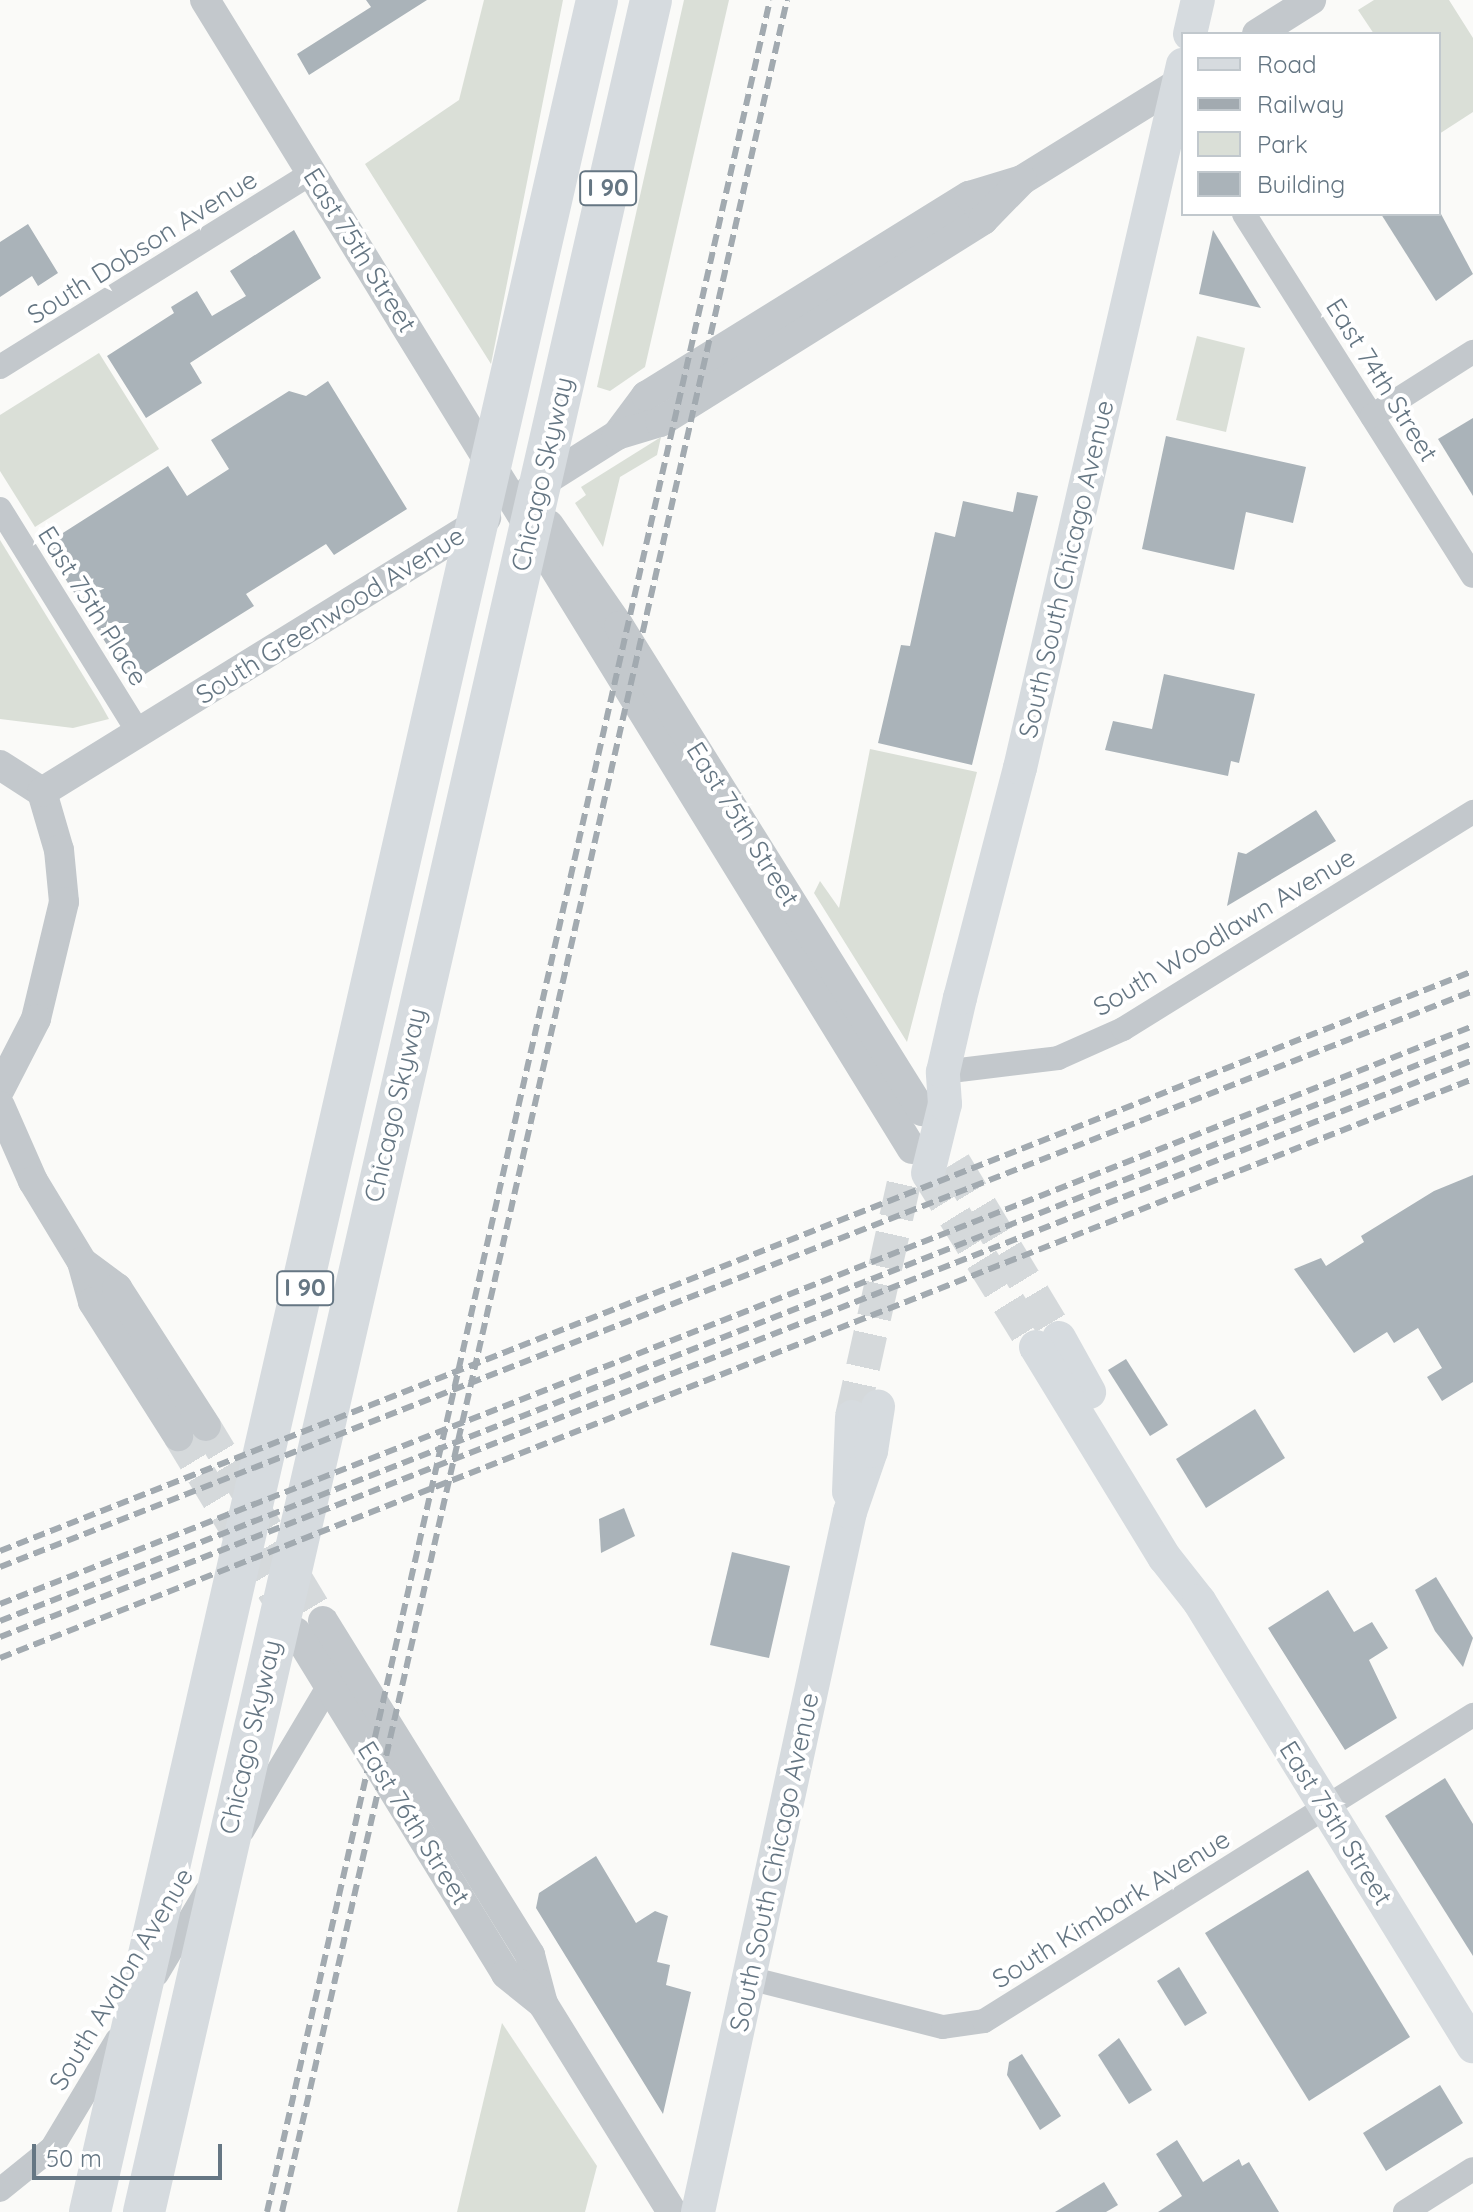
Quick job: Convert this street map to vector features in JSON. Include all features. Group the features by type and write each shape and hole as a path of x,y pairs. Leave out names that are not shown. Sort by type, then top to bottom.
{"highway":[{"name":"Chicago Skyway","path":"90,2212 597,0"},
{"name":"Chicago Skyway","path":"144,2212 651,0"}],"main road":[{"path":"1190,32 1198,0"},
{"name":"South South Chicago Avenue","path":"926,1153 1180,90"},
{"name":"East 75th Street","path":"1048,1343 1165,1558 1199,1601 1473,2046"},
{"name":"South South Chicago Avenue","path":"698,2212 850,1512 847,1445 865,1412"}],"street":[{"name":"East 75th Street","path":"205,0 516,499 549,526 619,626 926,1153"},
{"path":"1260,32 1311,0"},
{"name":"South Greenwood Avenue","path":"42,792 617,435 660,422 983,220 1022,180 1180,90"},
{"name":"South Dobson Avenue","path":"0,367 312,173"},
{"name":"East 74th Street","path":"1245,216 1473,576"},
{"path":"1372,416 1473,352"},
{"name":"East 75th Place","path":"0,509 139,733"},
{"path":"0,765 42,792 59,850 64,902 36,1019 0,1089"},
{"name":"South Woodlawn Avenue","path":"943,1072 1058,1058 1123,1029 1473,812"},
{"path":"0,1106 33,1181 82,1262 117,1288 192,1431"},
{"name":"East 76th Street","path":"543,2004 506,1974 329,1685 310,1626 346,1657 530,1955 543,2004 672,2212"},
{"name":"South Avalon Avenue","path":"0,2190 52,2148 346,1657"},
{"name":"South Kimbark Avenue","path":"749,1978 943,2027 984,2021 1473,1715"},
{"path":"1405,2212 1473,2169"}],"green space":[{"path":"484,0 563,0 491,364 365,164 459,100"},
{"path":"684,0 729,0 645,367 610,391 597,387"},
{"path":"1374,0 1449,0 1473,38 1473,112 1441,133 1441,32 1373,32 1358,10"},
{"path":"1197,336 1245,348 1226,432 1176,420"},
{"path":"99,353 159,449 35,527 0,471 0,415"},
{"path":"661,437 657,455 620,477 603,547 575,503 586,495 581,487"},
{"path":"0,540 109,719 73,728 0,719"},
{"path":"870,749 977,772 907,1042 814,893 820,881 839,908"},
{"path":"502,2023 597,2166 585,2212 457,2212"}],"building":[{"path":"366,0 427,0 309,75 297,54 371,7"},
{"path":"1441,214 1473,274 1436,301 1382,216"},
{"path":"28,224 58,273 38,286 32,276 0,297 0,242"},
{"path":"294,230 321,278 190,363 202,383 146,418 107,356 174,313 171,307 197,291 212,316 246,296 230,271"},
{"path":"1213,230 1239,272 1261,308 1199,294"},
{"path":"328,381 407,509 334,555 326,544 246,594 254,606 131,683 44,545 168,466 187,496 229,469 211,440 289,391 306,396"},
{"path":"1473,418 1473,496 1438,439"},
{"path":"1166,436 1306,467 1293,523 1246,512 1234,570 1142,549"},
{"path":"1017,492 1038,496 972,765 878,743 901,645 910,646 935,532 955,537 963,501 1013,512"},
{"path":"1164,674 1255,694 1239,763 1231,761 1228,776 1105,750 1113,721 1152,729"},
{"path":"1316,810 1336,841 1227,906 1238,852 1246,854"},
{"path":"1473,1175 1473,1382 1442,1401 1427,1377 1442,1368 1418,1328 1394,1343 1387,1332 1354,1353 1294,1269 1321,1258 1326,1266 1364,1242 1361,1236 1434,1191"},
{"path":"1126,1359 1168,1425 1150,1436 1108,1370"},
{"path":"1255,1409 1285,1458 1206,1508 1176,1459"},
{"path":"624,1508 635,1536 601,1553 599,1519"},
{"path":"732,1552 790,1566 769,1658 710,1645"},
{"path":"1436,1577 1473,1638 1463,1667 1435,1631 1415,1590"},
{"path":"1328,1590 1354,1632 1372,1622 1388,1648 1369,1660 1397,1718 1345,1750 1268,1628"},
{"path":"1445,1778 1473,1824 1473,1956 1385,1816"},
{"path":"596,1856 636,1923 655,1911 668,1916 657,1962 670,1965 666,1985 691,1992 663,2114 536,1908 539,1893"},
{"path":"1308,1870 1410,2037 1309,2101 1205,1933"},
{"path":"1179,1967 1207,2013 1185,2026 1157,1981"},
{"path":"1119,2038 1152,2090 1129,2104 1098,2055"},
{"path":"1022,2054 1061,2116 1040,2130 1007,2075 1009,2062"},
{"path":"1440,2085 1463,2123 1386,2171 1363,2133"},
{"path":"1177,2140 1203,2182 1239,2159 1242,2166 1249,2162 1279,2212 1158,2212 1182,2196 1156,2154"},
{"path":"1104,2182 1118,2205 1106,2212 1055,2212"}],"tunnel":[{"path":"954,1163 1059,1338"},
{"path":"928,1173 1036,1347"},
{"path":"852,1417 904,1183"},
{"path":"206,1426 323,1621"},
{"path":"178,1436 287,1616"}],"railway":[{"path":"267,2212 770,0"},
{"path":"282,2212 787,0"},
{"path":"0,1551 1473,971"},
{"path":"0,1567 1473,991"},
{"path":"0,1604 1473,1026"},
{"path":"0,1621 1473,1043"},
{"path":"0,1637 1473,1060"},
{"path":"0,1658 1473,1079"}]}
